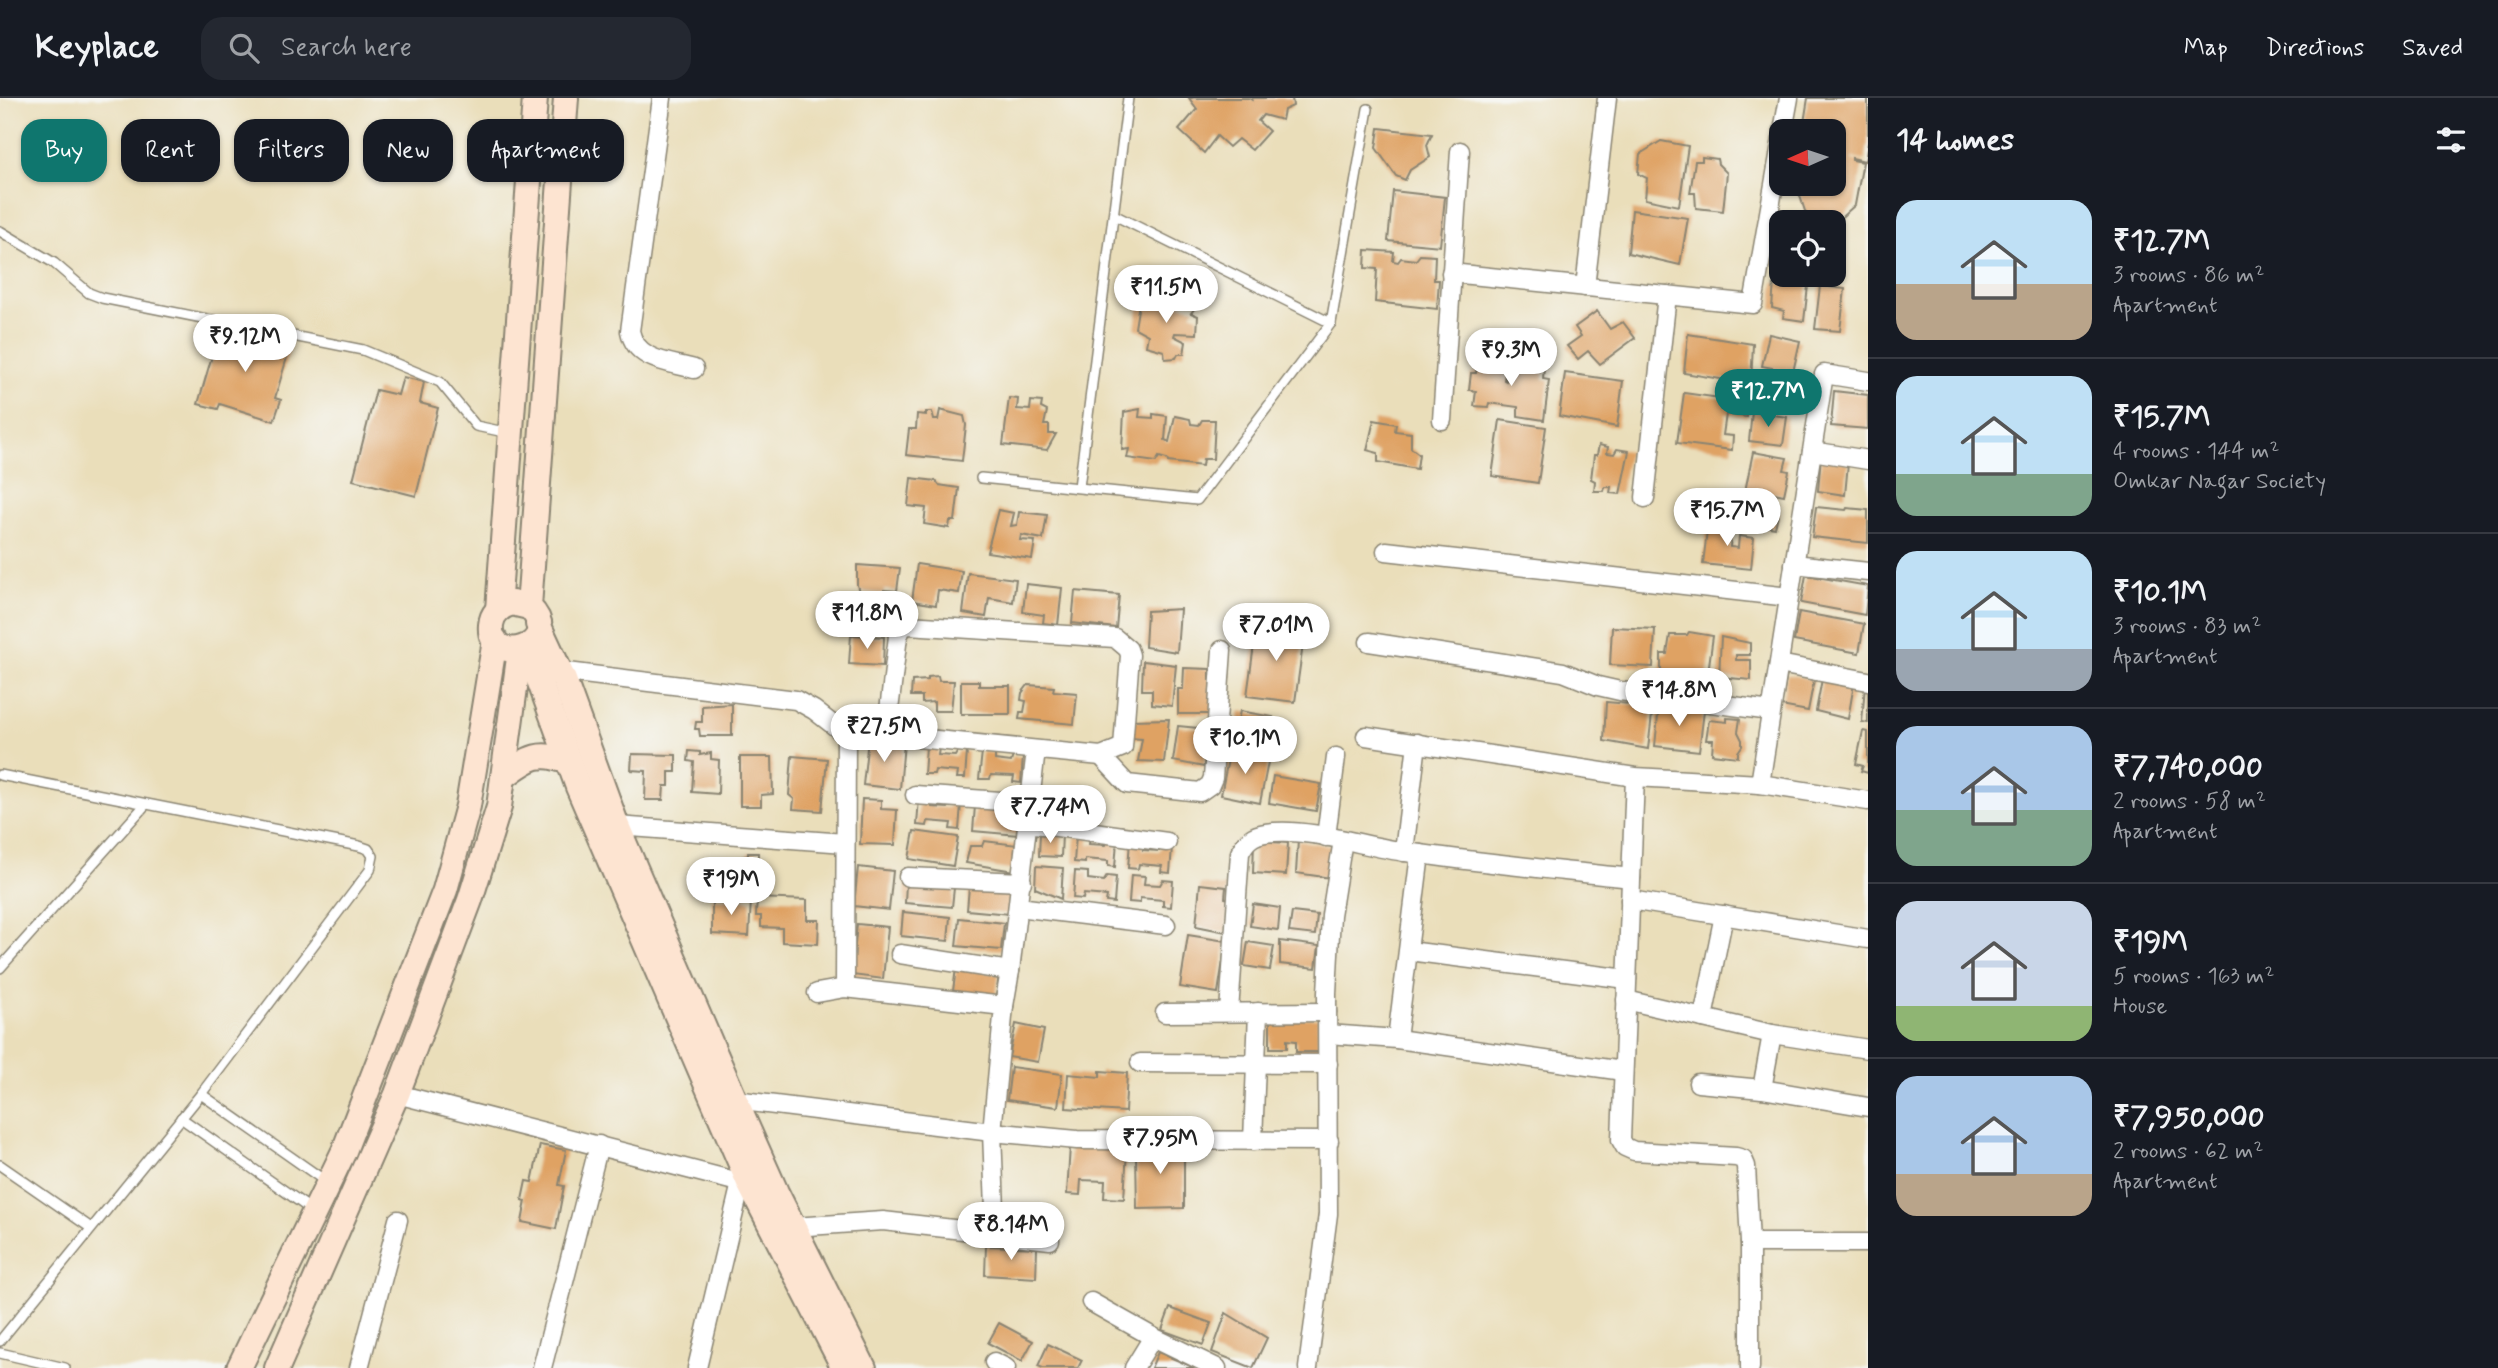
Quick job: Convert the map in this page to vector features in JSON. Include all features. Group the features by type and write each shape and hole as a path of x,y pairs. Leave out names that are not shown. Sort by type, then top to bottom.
{"main road":[{"path":"239,1368 314,1212 330,1185 445,890 468,806 495,640 491,625 498,610 535,98"},
{"path":"277,1368 397,1094 470,900 499,807 527,656 537,637 533,615 566,98"},
{"path":"498,610 512,603 533,615 560,670 617,826 735,1100 745,1184 844,1368"},
{"path":"495,640 506,649 527,656"},
{"path":"527,656 568,762 737,1129 793,1227 864,1368"},
{"path":"503,777 535,756 544,755 568,762"}],"street":[{"path":"662,98 630,331 633,343 647,356 694,369"},
{"path":"1585,287 1607,98"},
{"path":"1785,119 1788,98"},
{"path":"1442,420 1460,151"},
{"path":"1451,273 1753,304 1772,196"},
{"path":"1645,498 1667,295"},
{"path":"1760,784 1824,374 1868,381"},
{"path":"1812,451 1868,460"},
{"path":"1385,551 1789,597"},
{"path":"1794,564 1868,572"},
{"path":"527,656 560,670 796,700 814,710 846,735 886,735 1101,756 1123,747 1130,655 1128,649 1115,638 908,625 902,628 898,636 886,735"},
{"path":"1369,642 1563,671 1598,686 1620,691 1772,711"},
{"path":"1101,756 1127,784 1200,792 1205,790 1213,778 1222,650"},
{"path":"1779,664 1868,681"},
{"path":"845,988 846,735"},
{"path":"1366,736 1635,776 1760,784 1868,801"},
{"path":"1397,1039 1409,951 1418,743"},
{"path":"996,1235 992,1132 1003,1006 1022,882 1036,750"},
{"path":"1308,1368 1328,1214 1328,1012 1336,757"},
{"path":"1635,776 1621,1140 1625,1147 1634,1152 1743,1159 1746,1166 1750,1243 1750,1368"},
{"path":"915,795 1031,803"},
{"path":"1028,823 1167,842"},
{"path":"617,826 845,843"},
{"path":"1229,1012 1240,853 1244,843 1255,835 1277,832 1335,838 1412,853 1631,878"},
{"path":"908,877 1022,882"},
{"path":"1630,900 1868,939"},
{"path":"1018,907 1166,925"},
{"path":"1703,1018 1724,915"},
{"path":"1409,951 1626,979"},
{"path":"900,954 1010,971"},
{"path":"817,993 845,988 1003,1006"},
{"path":"1626,1000 1772,1034 1868,1049"},
{"path":"1253,1141 1258,1012"},
{"path":"1165,1013 1328,1012"},
{"path":"1328,1034 1397,1039 1623,1072"},
{"path":"1762,1089 1772,1034"},
{"path":"1140,1063 1328,1064"},
{"path":"1698,1083 1762,1089 1868,1107"},
{"path":"397,1094 745,1184 696,1368"},
{"path":"735,1100 1077,1140 1329,1141"},
{"path":"542,1368 599,1145"},
{"path":"359,1368 398,1220"},
{"path":"793,1227 883,1222 1050,1240"},
{"path":"1750,1243 1868,1243"},
{"path":"1091,1302 1153,1337 1217,1368"},
{"path":"1135,1368 1153,1337"}],"lane":[{"path":"1079,486 1128,98"},
{"path":"981,478 1196,500 1331,323 1368,109"},
{"path":"1114,215 1331,323"},
{"path":"0,231 54,263 89,293 102,298 363,351 440,382 476,426 509,433"},
{"path":"0,775 359,846 368,849 373,856 370,870 201,1094 0,1340"},
{"path":"0,968 146,804"},
{"path":"201,1094 330,1185"},
{"path":"181,1118 314,1212"},
{"path":"0,1165 91,1228"},
{"path":"0,1353 65,1368"}],"building":[{"path":"1189,98 1292,98 1293,106 1284,110 1282,120 1263,115 1258,121 1269,131 1252,150 1238,139 1229,147 1217,136 1204,153 1179,130 1197,109"},
{"path":"1808,98 1868,98 1865,161 1852,158 1863,162 1855,205 1846,213 1846,210 1805,210 1800,196 1846,196 1846,119 1805,119"},
{"path":"1379,128 1432,134 1427,145 1430,157 1410,170 1405,180 1396,176 1376,148"},
{"path":"1661,141 1688,146 1679,206 1645,199 1647,178 1638,174 1640,154"},
{"path":"1702,157 1717,159 1727,173 1723,211 1696,208 1695,193 1690,193 1695,161 1702,161"},
{"path":"1393,191 1445,197 1440,246 1388,241"},
{"path":"1632,210 1688,218 1680,265 1628,253"},
{"path":"1366,250 1394,252 1393,261 1398,262 1401,258 1416,260 1420,255 1435,256 1434,280 1439,280 1437,309 1375,302 1377,269 1365,268"},
{"path":"1774,287 1808,287 1804,321 1783,318 1784,311 1772,308"},
{"path":"1820,287 1845,289 1840,331 1815,329"},
{"path":"1140,297 1179,302 1195,308 1191,313 1198,316 1197,334 1175,333 1174,336 1186,342 1184,354 1165,359 1164,351 1146,346 1148,335 1135,328"},
{"path":"1597,311 1610,329 1623,322 1635,338 1600,364 1588,351 1578,359 1567,346 1581,336 1575,327"},
{"path":"214,327 265,342 267,337 291,344 275,398 281,400 274,421 220,404 218,409 198,404 214,349 208,347"},
{"path":"1688,334 1753,344 1751,384 1684,373"},
{"path":"1769,334 1800,341 1793,372 1762,366"},
{"path":"1478,357 1500,360 1499,366 1506,367 1506,381 1508,368 1522,369 1523,364 1544,367 1543,379 1549,380 1544,420 1518,416 1518,407 1489,403 1488,407 1474,406 1476,391 1469,390 1471,373 1476,373"},
{"path":"1565,373 1623,381 1617,427 1559,416"},
{"path":"403,377 424,382 420,403 438,408 416,496 353,480 376,390 398,395"},
{"path":"1834,391 1868,395 1868,429 1831,426"},
{"path":"1684,393 1749,402 1747,417 1726,414 1723,435 1733,436 1732,450 1677,443"},
{"path":"1009,398 1018,399 1017,409 1030,410 1031,401 1042,402 1041,408 1047,411 1044,425 1049,425 1049,434 1056,434 1047,450 1003,445"},
{"path":"1140,409 1139,417 1153,418 1153,414 1167,416 1165,440 1169,442 1175,416 1190,419 1191,424 1199,425 1202,420 1215,420 1213,459 1203,459 1202,466 1168,462 1167,459 1159,457 1156,462 1127,458 1129,449 1122,450 1124,412"},
{"path":"940,410 964,416 966,425 962,461 906,455 909,429 916,429 917,414 926,415 926,412 932,412 934,420 938,420"},
{"path":"1752,412 1787,417 1783,445 1749,441"},
{"path":"1374,420 1396,424 1395,431 1411,433 1411,448 1419,454 1417,469 1378,462 1378,453 1367,450"},
{"path":"1500,420 1546,427 1538,483 1492,476"},
{"path":"1599,445 1608,447 1607,453 1614,454 1617,449 1629,451 1620,494 1610,493 1611,487 1605,487 1604,491 1594,491 1595,481 1591,479 1594,455 1597,455"},
{"path":"1753,452 1787,458 1784,470 1789,471 1784,495 1774,493 1771,509 1779,510 1775,528 1739,521"},
{"path":"1821,456 1848,463 1845,495 1818,491"},
{"path":"911,478 936,481 939,485 959,488 955,521 950,521 949,528 924,524 926,508 908,506"},
{"path":"1816,507 1868,510 1868,543 1812,537"},
{"path":"998,510 1014,513 1011,526 1017,525 1019,512 1047,515 1043,539 1021,535 1020,540 1035,541 1032,559 987,552"},
{"path":"1708,523 1732,525 1730,547 1738,548 1739,536 1754,538 1751,569 1703,564"},
{"path":"917,564 962,571 959,593 938,590 936,605 912,601"},
{"path":"857,565 900,568 897,591 884,590 884,594 859,591"},
{"path":"968,573 1016,579 1013,602 989,598 986,617 963,613"},
{"path":"1806,575 1868,586 1865,615 1801,603"},
{"path":"1026,584 1062,588 1058,625 1043,623 1044,615 1023,612"},
{"path":"1075,591 1119,595 1116,628 1072,623"},
{"path":"863,597 869,597 871,602 876,602 875,611 887,612 886,625 855,625 857,621 853,621 856,600 862,601"},
{"path":"1180,609 1177,652 1145,647 1147,611"},
{"path":"1799,612 1864,624 1859,653 1794,641"},
{"path":"1257,623 1305,630 1295,702 1247,696"},
{"path":"1612,627 1655,629 1653,667 1610,665"},
{"path":"1689,632 1713,636 1707,680 1661,673 1661,654 1667,654 1670,635 1687,635"},
{"path":"851,635 884,637 883,666 849,664"},
{"path":"1721,637 1750,643 1750,655 1736,655 1736,660 1751,660 1751,680 1719,677"},
{"path":"1143,661 1176,665 1172,706 1152,704 1152,690 1142,690"},
{"path":"1184,668 1210,669 1212,714 1178,714 1178,689 1183,689"},
{"path":"1787,674 1814,680 1808,711 1781,706"},
{"path":"938,676 939,681 954,681 951,711 934,711 934,702 922,703 922,696 911,696 912,681"},
{"path":"1822,679 1854,684 1848,719 1816,711"},
{"path":"961,681 979,681 979,686 1010,686 1010,714 961,714"},
{"path":"1028,685 1054,687 1053,691 1077,693 1074,724 1019,719 1020,712 1024,712 1026,701 1021,700 1022,693"},
{"path":"1865,685 1868,686 1868,723 1862,722"},
{"path":"1606,702 1653,706 1648,749 1604,741"},
{"path":"732,704 732,736 700,736 699,729 695,729 696,722 702,722 702,706"},
{"path":"1659,706 1704,711 1699,751 1655,746"},
{"path":"1240,711 1273,717 1266,746 1234,738"},
{"path":"1727,718 1740,719 1738,732 1742,746 1738,757 1712,754 1713,740 1706,740 1709,720 1727,722"},
{"path":"1169,719 1164,762 1138,761 1142,739 1130,738 1132,720"},
{"path":"1178,726 1208,729 1204,767 1173,761"},
{"path":"1863,731 1868,732 1868,773 1861,771 1863,766 1856,764"},
{"path":"868,739 904,743 900,789 863,785"},
{"path":"926,747 939,748 938,755 955,756 958,751 967,752 965,778 957,778 958,772 935,770 934,774 924,774"},
{"path":"1230,749 1269,757 1260,803 1221,795"},
{"path":"689,751 700,752 700,755 711,753 711,759 719,760 718,794 692,792 694,762 688,761"},
{"path":"982,752 995,753 995,760 1011,762 1013,756 1023,757 1021,783 1013,782 1014,776 991,775 990,779 979,779"},
{"path":"632,754 676,755 676,772 669,772 669,786 664,786 663,800 645,800 646,771 631,770"},
{"path":"792,756 827,759 822,811 793,809 794,799 789,795"},
{"path":"740,757 772,757 773,794 761,795 761,806 740,806"},
{"path":"1273,776 1321,784 1316,811 1269,803"},
{"path":"919,798 932,800 932,807 948,808 951,803 961,804 959,830 950,829 951,823 928,821 927,826 917,825"},
{"path":"862,799 881,800 881,809 897,810 895,845 860,844"},
{"path":"975,806 1021,810 1018,835 973,831"},
{"path":"914,831 958,837 953,866 909,859"},
{"path":"1040,833 1062,834 1061,857 1039,856"},
{"path":"1076,836 1090,837 1089,844 1105,845 1108,840 1117,841 1115,867 1108,866 1108,861 1085,859 1085,863 1074,862"},
{"path":"1298,840 1334,847 1331,878 1296,873"},
{"path":"984,841 1018,845 1014,871 966,863 970,846 982,846"},
{"path":"1130,841 1143,842 1143,850 1159,851 1162,846 1172,847 1170,873 1161,872 1162,866 1139,864 1138,869 1128,868"},
{"path":"1254,841 1288,843 1286,875 1253,873"},
{"path":"748,853 758,853 758,887 722,887 722,868 726,868 727,859 748,856"},
{"path":"1036,866 1063,868 1061,899 1035,888"},
{"path":"858,867 893,871 889,910 854,906"},
{"path":"1075,871 1088,872 1088,879 1104,881 1107,876 1116,877 1114,903 1106,902 1107,896 1084,894 1083,899 1073,898"},
{"path":"1131,875 1145,876 1144,884 1160,885 1163,880 1173,881 1171,907 1163,906 1163,900 1140,898 1140,903 1129,902"},
{"path":"906,883 954,888 952,907 905,903"},
{"path":"1200,884 1226,887 1225,898 1229,899 1226,932 1196,926"},
{"path":"969,887 1012,890 1009,914 967,910"},
{"path":"712,898 751,900 749,936 712,934"},
{"path":"757,898 807,900 807,920 819,920 818,944 782,942 782,928 761,927 761,916 756,916"},
{"path":"1253,904 1280,908 1278,930 1250,926"},
{"path":"903,912 950,917 948,941 901,936"},
{"path":"1292,912 1317,915 1315,935 1289,932"},
{"path":"959,918 1004,923 1001,950 956,946"},
{"path":"857,924 888,927 883,979 852,975"},
{"path":"1188,935 1226,941 1218,993 1180,987"},
{"path":"1280,941 1319,946 1316,968 1280,964"},
{"path":"1248,942 1274,946 1270,970 1244,966"},
{"path":"956,968 999,974 996,997 953,991"},
{"path":"1270,1018 1318,1018 1318,1052 1296,1052 1296,1041 1287,1040 1287,1048 1270,1048"},
{"path":"1016,1024 1044,1030 1038,1062 1009,1057"},
{"path":"1011,1067 1062,1074 1058,1107 1007,1100"},
{"path":"1100,1071 1127,1073 1125,1112 1066,1108 1068,1074 1100,1077"},
{"path":"1131,1144 1184,1144 1184,1208 1137,1209 1136,1154 1131,1152"},
{"path":"540,1145 566,1150 559,1185 564,1186 556,1229 522,1222 526,1201 522,1200 526,1181 532,1182"},
{"path":"1070,1146 1127,1150 1124,1199 1104,1198 1105,1181 1081,1180 1080,1195 1067,1194"},
{"path":"986,1246 1037,1248 1036,1278 985,1275"},
{"path":"1170,1308 1211,1323 1203,1345 1162,1330"},
{"path":"1226,1313 1267,1338 1253,1368 1212,1352"},
{"path":"999,1323 1033,1341 1022,1361 988,1343"},
{"path":"1048,1344 1082,1360 1078,1368 1038,1366"},
{"path":"1158,1352 1195,1368 1151,1368"}]}
